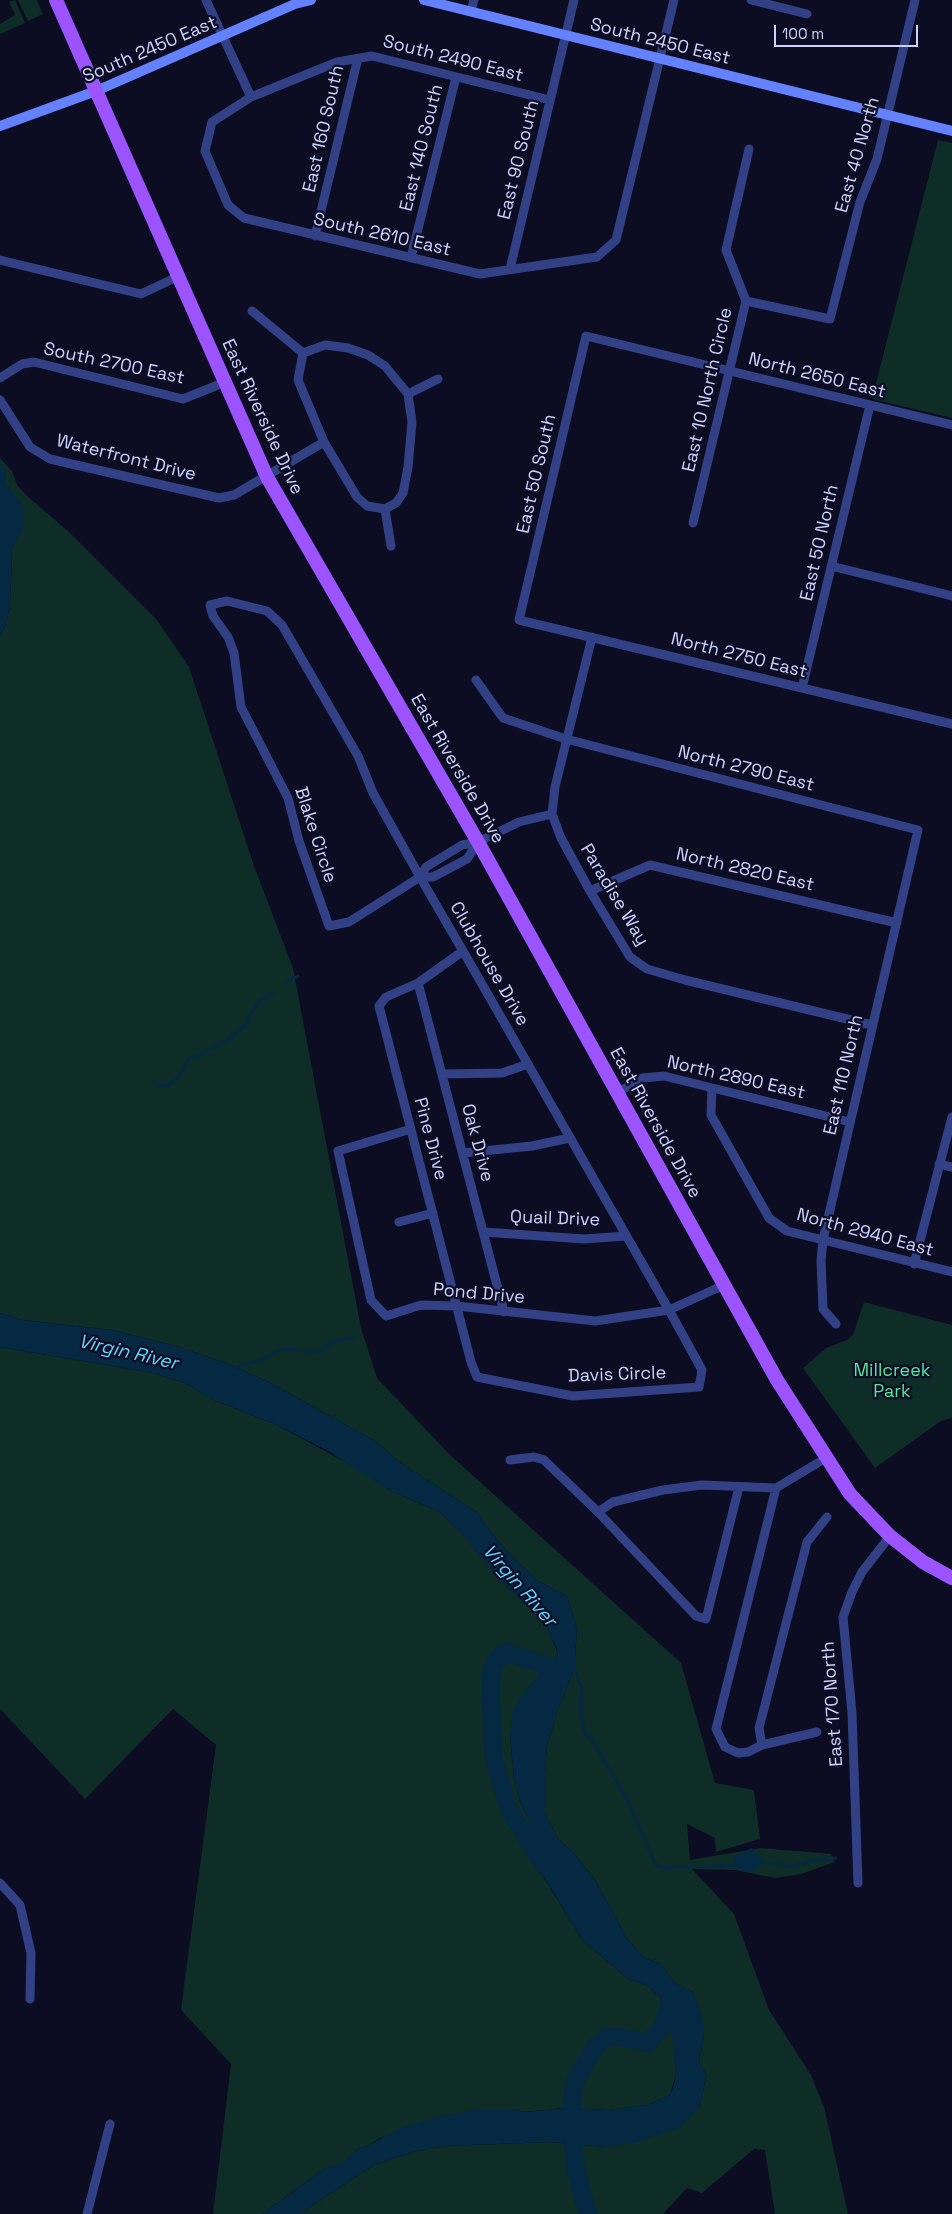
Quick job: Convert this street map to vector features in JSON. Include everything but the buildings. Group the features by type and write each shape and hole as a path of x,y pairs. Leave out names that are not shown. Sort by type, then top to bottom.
{"main road":[{"name":"East Riverside Drive","path":"56,0 266,477 478,842 724,1285 795,1410 850,1494 886,1531 923,1562 952,1578"}],"street":[{"path":"206,0 251,98"},
{"name":"South 2450 East","path":"0,126 96,91 223,36 295,2 312,0"},
{"name":"South 2450 East","path":"424,0 952,131"},
{"path":"471,11 474,0"},
{"name":"East 90 South","path":"510,269 574,0"},
{"path":"660,58 674,0"},
{"path":"751,0 807,14"},
{"name":"East 40 North","path":"746,301 830,319 860,202 877,159 915,0"},
{"name":"South 2490 East","path":"212,122 251,98 337,62 372,56 550,100"},
{"name":"East 160 South","path":"315,236 358,58"},
{"name":"South 2610 East","path":"212,122 205,151 228,205 244,218 480,274 597,257 616,240 660,58"},
{"name":"East 140 South","path":"411,257 456,77"},
{"name":"East 10 North Circle","path":"693,523 746,301 726,250 749,149"},
{"path":"0,260 141,294 177,277"},
{"path":"252,311 303,353"},
{"name":"North 2650 East","path":"586,336 952,426"},
{"name":"East 50 South","path":"519,620 586,336"},
{"path":"325,345 348,348 368,355 386,366 408,394 412,422 408,467 403,493 396,503 385,509 367,506 357,497 324,442 298,380 303,353 325,345"},
{"name":"South 2700 East","path":"0,378 22,364 34,362 183,399 223,383"},
{"path":"408,394 438,379"},
{"name":"Waterfront Drive","path":"0,400 30,448 50,459 219,498 234,495 324,442"},
{"name":"East 50 North","path":"802,688 870,405"},
{"path":"385,509 391,546"},
{"path":"831,566 952,596"},
{"name":"Clubhouse Drive","path":"210,605 227,602 267,611 282,625 358,756 373,793 420,877 702,1370 700,1387"},
{"name":"Blake Circle","path":"210,605 214,616 228,637 234,653 241,707 288,798 299,841 329,926 348,922 420,877"},
{"name":"North 2750 East","path":"519,620 952,724"},
{"name":"Paradise Way","path":"592,637 555,787 552,814 561,838 630,957 647,969 685,980 872,1025"},
{"name":"North 2790 East","path":"476,680 503,718 566,739 918,830"},
{"path":"478,842 467,859 433,878 420,877 426,867 462,845 478,842 519,822 552,814"},
{"name":"East 110 North","path":"836,1324 824,1309 821,1260 823,1240 918,830"},
{"name":"North 2820 East","path":"590,891 650,865 896,922"},
{"name":"Pine Drive","path":"463,951 418,983 386,997 379,1006 471,1362 477,1377"},
{"name":"Oak Drive","path":"418,983 504,1312"},
{"path":"442,1074 502,1073 528,1064"},
{"name":"North 2890 East","path":"617,1093 642,1078 664,1076 850,1122"},
{"name":"North 2940 East","path":"712,1088 711,1115 769,1218 788,1231 952,1272"},
{"path":"914,1264 952,1117"},
{"name":"Pond Drive","path":"411,1129 338,1152 371,1300 386,1316 421,1305 457,1306 595,1321 669,1310 724,1285"},
{"path":"463,1153 532,1146 570,1138"},
{"path":"939,1164 952,1167"},
{"path":"399,1222 433,1213"},
{"name":"Quail Drive","path":"484,1232 584,1239 626,1236"},
{"name":"Davis Circle","path":"477,1377 573,1396 700,1387"},
{"path":"510,1460 534,1457 544,1460 598,1512 696,1616 706,1619 739,1487"},
{"path":"598,1512 614,1502 663,1490 702,1485 776,1488 826,1458"},
{"path":"776,1488 716,1729 725,1747 738,1752 748,1752 762,1745 817,1732"},
{"path":"762,1745 759,1728 807,1542 827,1517"},
{"name":"East 170 North","path":"858,1883 853,1732 844,1617 852,1592 886,1531"},
{"path":"0,1883 20,1905 30,1953 30,1999"},
{"path":"87,2214 110,2124"}],"green space":[{"path":"15,0 25,23 0,34 0,24 15,15 9,2"},
{"path":"18,0 37,0 43,14 28,21"},
{"path":"938,140 952,143 952,418 872,399"},
{"path":"0,458 12,471 17,485 27,496 69,532 157,620 189,667 254,866 293,968 361,1328 377,1378 449,1454 681,1663 715,1783 754,1790 760,1839 716,1852 715,1838 687,1824 690,1860 761,1848 831,1854 835,1862 801,1874 775,1878 735,1870 692,1869 734,1914 769,2010 811,2075 824,2107 848,2214 775,2214 765,2150 754,2149 702,2193 687,2188 663,2214 300,2214 374,2165 413,2152 447,2146 549,2142 604,2147 699,2108 707,2074 699,2062 704,2036 693,1992 675,1983 661,1964 645,1958 628,1940 595,1880 574,1853 559,1840 545,1814 547,1746 559,1707 574,1670 577,1629 567,1596 538,1581 510,1555 486,1526 478,1513 401,1463 375,1441 273,1384 229,1364 179,1347 112,1330 22,1320 0,1313 0,635 5,627 10,606 12,549 21,531 0,527"},
{"name":"Millcreek Park","path":"864,1302 952,1325 952,1418 941,1421 875,1468 803,1368 826,1348 847,1340 853,1335"},
{"path":"0,1347 153,1373 185,1383 216,1401 277,1425 362,1471 389,1490 440,1512 461,1532 499,1579 540,1617 549,1630 558,1655 551,1666 529,1687 510,1736 514,1778 520,1802 529,1819 544,1878 583,1941 628,1979 646,1985 660,1997 671,2023 674,2043 676,2074 670,2095 647,2105 608,2110 564,2108 524,2112 513,2109 380,2138 369,2145 357,2149 344,2163 324,2169 262,2214 213,2214 231,2064 181,2010 216,1745 173,1709 85,1799 0,1709"}],"water":[{"path":"0,464 6,472 5,483 24,507 24,526 12,550 10,606 5,627 0,635"},
{"path":"0,1313 22,1320 112,1330 179,1347 229,1364 273,1384 375,1441 401,1463 478,1513 486,1526 510,1555 538,1581 567,1596 577,1629 574,1670 559,1707 547,1746 545,1814 559,1840 574,1853 595,1880 628,1940 645,1958 661,1964 675,1983 693,1992 702,2017 704,2036 699,2062 707,2074 699,2108 679,2128 634,2143 604,2147 549,2142 447,2146 413,2152 374,2165 300,2214 262,2214 324,2169 344,2162 357,2149 369,2145 399,2129 446,2115 483,2109 513,2109 524,2112 564,2108 608,2110 647,2105 670,2095 676,2074 671,2023 660,1997 646,1985 628,1979 583,1941 536,1864 532,1851 529,1819 520,1802 514,1778 510,1736 513,1712 518,1701 538,1676 551,1666 558,1655 556,1646 540,1617 499,1579 461,1533 440,1512 389,1490 328,1451 277,1425 216,1401 185,1383 153,1373 0,1347"},
{"path":"751,1848 763,1860 754,1872 738,1869 733,1858"}],"waterway":[{"path":"286,983 298,976"},
{"path":"154,1083 166,1087 179,1077 189,1058 201,1055 227,1040 247,1024 249,1016 259,1002 274,994"},
{"path":"234,1368 264,1359 282,1349 319,1352 333,1341 355,1337"},
{"name":"Virgin River","path":"545,1867 509,1809 494,1760 490,1682 494,1663 505,1652 557,1669 567,1666 567,1660"},
{"path":"571,1668 575,1671 582,1689 581,1715 586,1736 591,1739 625,1795 656,1865 664,1868 740,1865"},
{"path":"756,1864 769,1862 791,1867 811,1861 836,1858"},
{"name":"Virgin River","path":"588,2214 576,2170 570,2121 574,2084 594,2048 607,2037 621,2037 648,2043 663,2026 672,1996 670,1993"}]}
